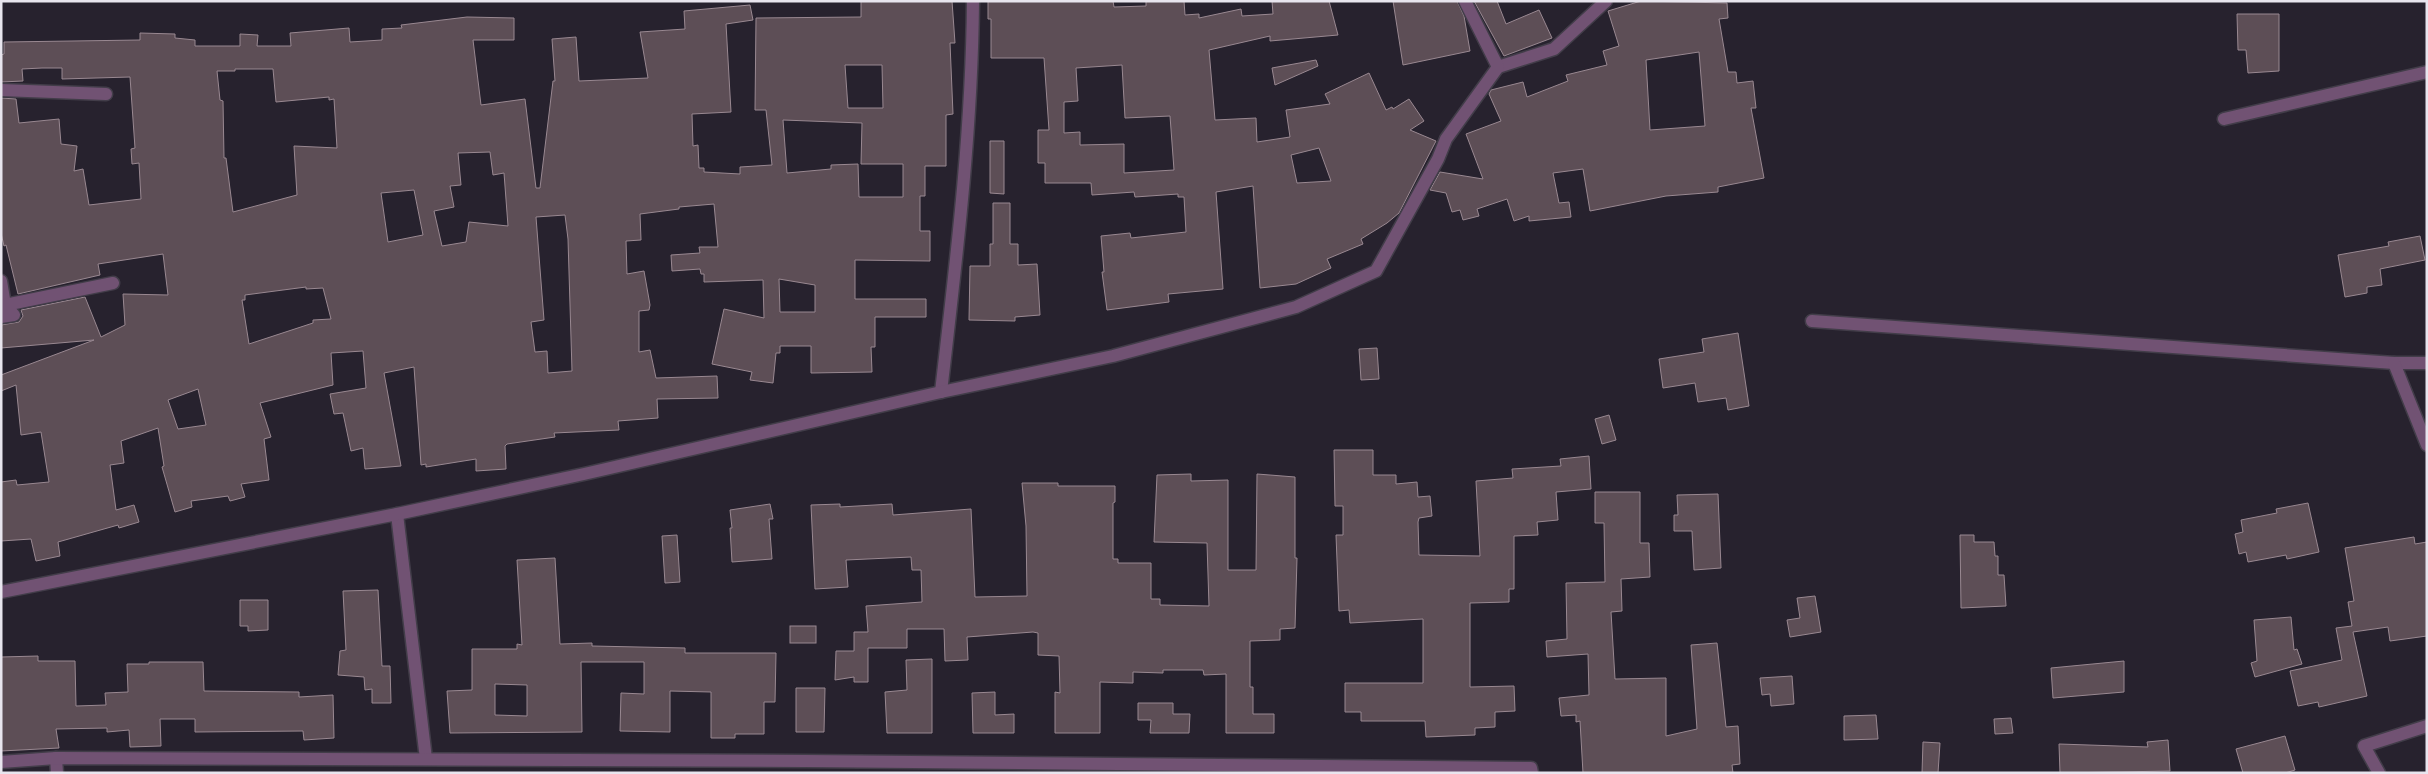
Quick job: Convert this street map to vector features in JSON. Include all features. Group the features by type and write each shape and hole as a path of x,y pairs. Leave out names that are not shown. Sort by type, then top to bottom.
{"street":[{"path":"941,392 960,216 972,67 973,1"},
{"path":"1465,1 1498,67"},
{"path":"1,592 397,514 584,474 941,392 1113,356 1296,307 1376,271 1438,159 1446,139 1498,67 1554,49 1606,1"},
{"path":"2224,119 2427,72"},
{"path":"1,90 106,94"},
{"path":"1,281 3,311 113,284"},
{"path":"1812,321 2394,363 2427,363"},
{"path":"2394,363 2427,446"},
{"path":"397,514 426,759"},
{"path":"2379,773 2364,746 2427,726"},
{"path":"56,758 57,773"},
{"path":"1,762 56,758 426,759 807,767 1532,768 1532,773"}],"building":[{"path":"861,1 952,1 955,43 950,43 953,114 946,115 946,166 925,166 925,196 920,196 920,231 930,231 930,261 855,260 855,299 926,299 926,317 875,317 875,347 871,347 872,372 811,373 811,346 780,346 780,353 776,353 773,383 750,380 752,372 712,364 724,309 764,318 763,280 704,282 704,274 701,274 700,269 672,271 671,255 700,253 699,247 718,247 714,204 679,207 679,209 640,214 641,240 626,241 627,274 644,271 650,305 649,310 639,311 639,352 650,350 656,378 717,376 718,398 657,399 658,418 618,421 619,430 554,433 555,437 507,444 505,446 506,469 476,471 476,459 426,467 426,464 421,465 414,367 384,373 401,466 365,469 363,448 351,451 343,413 334,414 330,394 366,388 363,351 331,353 333,385 260,403 271,437 264,439 269,480 241,484 245,497 230,501 228,496 191,501 192,507 175,512 162,467 164,466 158,428 121,441 124,463 110,465 116,510 134,505 139,522 119,528 118,525 58,542 60,556 36,561 31,539 1,541 1,482 16,480 17,485 49,482 41,432 21,435 16,385 1,391 1,375 94,340 1,348 1,325 19,322 23,316 21,310 85,297 101,337 125,325 123,294 168,295 163,254 98,264 100,275 18,294 6,245 4,246 1,233 1,98 16,99 19,123 59,119 61,144 77,146 74,171 83,169 89,205 141,199 139,163 132,164 131,149 135,148 130,77 62,79 62,68 42,68 22,69 23,81 1,82 1,55 4,54 4,42 140,40 140,33 175,34 175,38 195,40 195,46 240,46 240,34 258,35 257,46 291,46 290,33 349,28 350,42 382,40 382,29 402,28 401,25 467,17 514,18 514,40 473,40 481,105 525,99 536,188 540,188 553,81 555,81 552,39 576,37 579,81 648,78 640,32 685,29 684,11 750,5 753,20 726,24 731,112 692,114 693,146 698,145 699,168 704,168 704,172 740,174 740,167 772,165 766,110 755,110 756,18 861,17","holes":["845,65 882,65 883,108 848,108","273,69 276,102 329,97 329,100 334,99 337,148 294,146 297,195 233,212 226,158 224,158 223,101 220,100 217,71","783,120 862,123 861,164 903,164 903,197 859,197 858,164 831,165 831,169 787,173","490,152 493,175 504,173 508,226 469,222 466,242 442,246 434,211 454,207 450,186 461,185 458,153","414,190 423,235 388,242 381,193","565,215 568,239 572,371 548,373 547,351 535,352 531,322 544,320 536,217","779,279 815,285 815,312 780,312","306,287 306,289 323,288 331,319 313,320 313,323 249,344 242,300 245,300 245,295","198,389 206,425 178,429 168,400"]},
{"path":"988,1 1113,1 1114,7 1146,6 1146,1 1184,1 1185,15 1199,14 1199,18 1241,9 1242,16 1273,14 1272,1 1329,1 1338,35 1270,41 1270,36 1209,50 1215,120 1256,118 1257,142 1290,137 1286,110 1330,104 1325,94 1369,73 1386,110 1392,107 1393,109 1409,99 1424,121 1410,130 1436,141 1399,213 1361,239 1363,244 1327,259 1331,268 1296,284 1260,288 1253,186 1216,192 1223,289 1168,294 1169,302 1107,310 1102,272 1104,272 1101,236 1130,233 1131,238 1186,232 1184,197 1178,197 1178,194 1135,197 1134,192 1092,195 1091,183 1045,183 1045,163 1038,163 1038,130 1049,130 1044,58 991,58 991,19 988,19","holes":["1122,65 1125,118 1170,116 1174,170 1124,173 1124,144 1080,145 1080,132 1064,133 1064,102 1078,101 1076,68","1319,148 1331,181 1297,183 1291,155"]},
{"path":"1393,1 1457,1 1464,16 1470,51 1403,65"},
{"path":"1474,1 1497,1 1506,24 1539,10 1552,38 1504,56"},
{"path":"1641,1 1727,3 1728,18 1719,19 1728,72 1736,72 1737,83 1753,81 1756,108 1751,108 1764,178 1718,187 1718,192 1666,196 1590,211 1583,169 1553,173 1559,203 1569,202 1571,217 1529,221 1529,216 1514,221 1507,199 1477,209 1479,216 1463,220 1460,210 1452,212 1446,193 1430,190 1440,172 1483,179 1466,134 1501,121 1489,94 1491,90 1523,82 1527,97 1568,81 1566,75 1607,65 1603,51 1619,46 1608,11","holes":["1699,52 1705,126 1650,130 1646,60"]},
{"path":"2237,14 2279,14 2279,71 2248,73 2246,50 2238,50"},
{"path":"1316,60 1318,66 1275,85 1272,68"},
{"path":"990,141 1004,141 1004,194 990,193"},
{"path":"993,203 1010,203 1010,244 1018,244 1018,265 1037,264 1040,315 1015,317 1015,321 969,320 970,266 990,266 990,244 993,244"},
{"path":"2420,236 2425,260 2380,269 2382,285 2367,287 2367,293 2345,297 2338,255 2389,246 2388,242"},
{"path":"1738,333 1749,406 1728,410 1726,398 1698,402 1695,383 1663,388 1659,359 1704,352 1702,339"},
{"path":"1377,348 1379,379 1361,380 1359,349"},
{"path":"1609,415 1616,440 1602,444 1595,419"},
{"path":"1334,450 1373,450 1373,475 1396,475 1396,484 1417,482 1418,497 1430,496 1432,516 1419,518 1418,522 1419,555 1480,556 1476,481 1513,478 1512,469 1561,466 1560,459 1589,456 1591,489 1556,492 1558,520 1537,522 1538,535 1514,536 1514,589 1509,589 1509,602 1470,603 1470,687 1514,686 1515,711 1495,712 1495,727 1475,728 1475,735 1426,737 1425,721 1361,721 1361,712 1345,712 1345,683 1423,683 1423,619 1350,623 1349,610 1339,611 1336,535 1343,535 1343,506 1335,506"},
{"path":"1191,474 1191,481 1228,480 1228,570 1256,570 1257,474 1295,477 1295,558 1297,558 1295,628 1280,629 1280,640 1250,641 1250,687 1253,687 1253,714 1274,714 1274,733 1226,733 1226,674 1204,675 1203,670 1163,670 1163,673 1133,672 1133,683 1100,682 1100,733 1055,733 1055,692 1060,693 1059,656 1038,655 1038,633 1033,632 967,637 968,660 945,661 944,629 907,629 907,648 868,648 868,682 854,682 854,677 835,680 836,651 854,651 854,632 868,632 866,606 922,602 921,570 912,570 911,557 846,560 848,587 815,589 811,505 840,504 840,507 892,504 893,515 971,509 975,597 1027,596 1026,526 1022,483 1058,483 1058,486 1115,486 1115,502 1113,503 1113,559 1118,559 1118,563 1151,563 1151,599 1160,599 1160,605 1209,606 1207,543 1154,542 1157,475"},
{"path":"1595,492 1640,492 1640,543 1649,543 1650,577 1621,579 1622,611 1611,612 1615,679 1666,678 1666,736 1697,729 1691,645 1717,643 1726,727 1738,726 1740,764 1732,765 1733,773 1583,773 1580,721 1576,722 1576,715 1561,716 1559,698 1589,695 1588,654 1547,657 1546,641 1567,639 1566,583 1605,582 1604,523 1595,523"},
{"path":"1718,494 1721,568 1694,570 1692,531 1674,531 1674,515 1678,515 1677,495"},
{"path":"2308,503 2319,552 2287,559 2286,555 2248,562 2246,552 2239,554 2235,534 2243,532 2241,520 2277,513 2276,509"},
{"path":"770,504 773,519 769,519 772,559 732,562 730,510"},
{"path":"677,535 680,582 665,583 662,536"},
{"path":"1960,535 1974,535 1974,542 1994,542 1995,556 1998,556 1998,575 2004,575 2006,606 1961,608"},
{"path":"2414,537 2415,544 2427,542 2427,636 2390,641 2388,627 2353,632 2367,696 2319,707 2318,702 2298,706 2290,671 2342,660 2336,628 2352,626 2348,602 2354,601 2345,548"},
{"path":"555,558 560,644 592,643 592,646 685,648 685,653 776,653 775,702 764,702 764,734 735,734 735,738 711,738 711,692 670,691 670,732 620,731 621,693 644,694 644,662 581,662 582,732 450,733 447,691 472,690 472,649 517,649 517,644 522,645 517,560","holes":["495,684 527,685 527,716 495,715"]},
{"path":"378,590 382,666 390,666 391,703 372,703 372,689 365,690 364,677 338,675 340,651 346,650 343,591"},
{"path":"1815,596 1821,632 1790,637 1787,620 1800,618 1797,598"},
{"path":"240,600 268,600 268,630 248,631 248,626 240,626"},
{"path":"2291,617 2294,650 2297,649 2302,664 2255,677 2251,663 2257,661 2254,620"},
{"path":"790,626 816,626 816,643 790,643"},
{"path":"38,656 38,661 75,661 76,706 106,705 105,693 128,692 127,664 149,664 149,662 203,662 204,691 299,692 299,697 333,695 334,738 304,740 303,731 195,732 195,719 160,719 161,746 130,747 129,730 107,732 107,728 56,729 59,748 1,751 1,657"},
{"path":"932,659 932,733 887,733 885,692 907,690 906,660"},
{"path":"2124,661 2124,692 2053,698 2051,668"},
{"path":"1792,676 1794,704 1771,706 1770,694 1762,695 1760,678"},
{"path":"796,688 825,688 824,732 796,732"},
{"path":"995,692 995,715 1014,714 1014,733 973,733 972,693"},
{"path":"1138,703 1173,703 1173,714 1190,714 1189,733 1150,733 1151,720 1138,720"},
{"path":"1876,715 1878,739 1844,740 1844,716"},
{"path":"2011,718 2013,733 1995,734 1994,719"},
{"path":"2285,736 2295,770 2285,773 2243,773 2236,749"},
{"path":"2168,740 2170,771 2060,773 2059,744 2148,747 2147,742"},
{"path":"1923,742 1940,743 1938,773 1922,773"}]}
